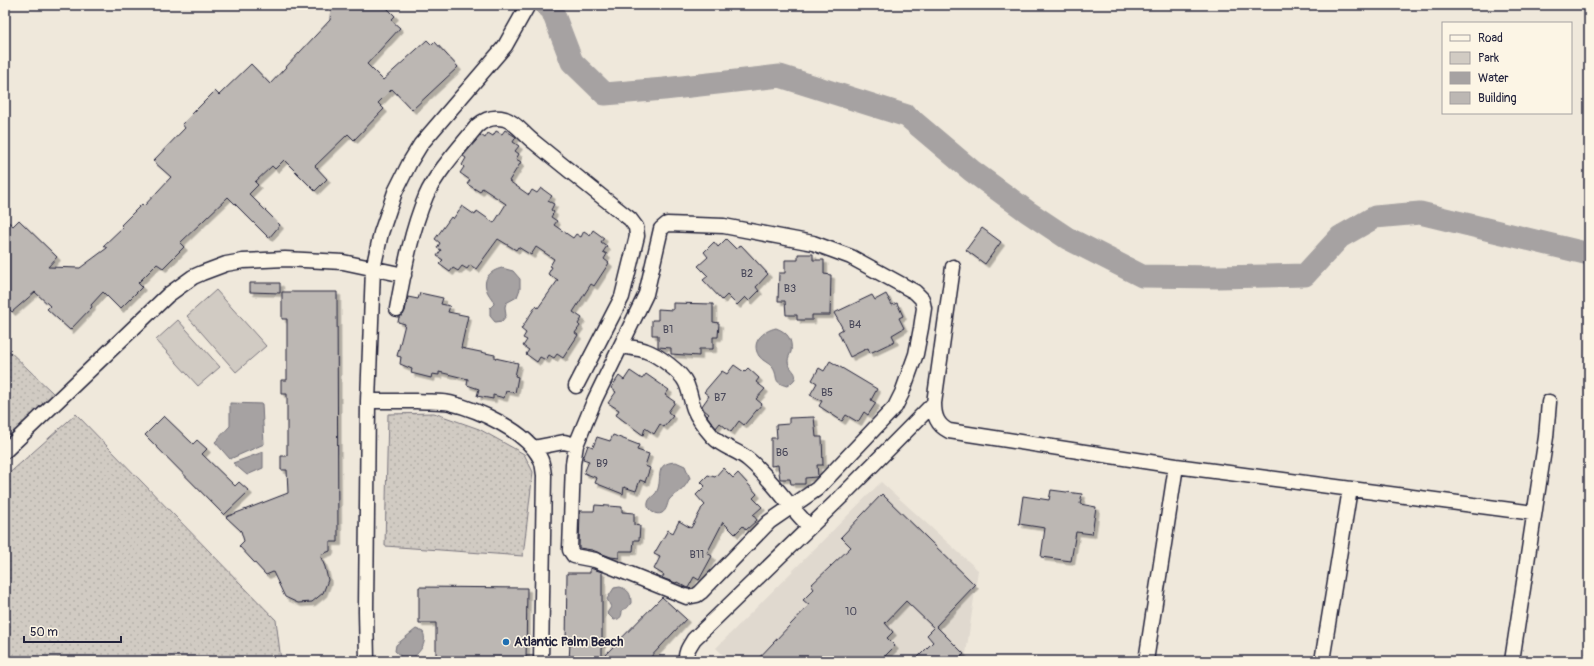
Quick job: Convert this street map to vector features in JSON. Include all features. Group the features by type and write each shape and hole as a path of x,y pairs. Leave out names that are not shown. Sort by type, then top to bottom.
{"street":[{"path":"367,661 368,401 373,269 387,213 395,192 410,162 421,144 505,46 528,5"},
{"path":"397,309 413,238 426,195 434,182 481,122 492,118 510,121 532,141 630,220 637,231 625,286 618,306 576,386"},
{"path":"667,224 724,226 813,243 850,257 919,295 922,299 924,308 916,354 898,401 891,412 817,489 770,522 697,595 692,597 683,596 596,560 576,557 570,553 573,464 576,446 595,399 622,346 646,294 660,233 663,226 667,224"},
{"path":"5,451 168,295 193,277 226,264 285,259 343,262 404,275"},
{"path":"953,267 934,403 936,419 939,425 949,431 1176,466 1534,513"},
{"path":"622,346 646,351 669,365 685,382 698,417 713,438 725,447 734,450 749,460 792,506 810,528"},
{"path":"368,401 449,403 482,414 512,430 534,448 541,458 544,475 541,661"},
{"path":"1512,661 1546,437 1549,402"},
{"path":"686,661 688,649 694,639 810,528 934,403"},
{"path":"534,448 564,442 576,446"},
{"path":"1146,661 1176,466"},
{"path":"1322,661 1350,489"}],"shaded area":[{"path":"881,482 978,570 965,661 729,661 716,648"}],"green space":[{"path":"216,290 266,346 236,372 187,316"},
{"path":"178,320 220,367 198,386 156,340"},
{"path":"5,347 54,394 5,443"},
{"path":"434,413 479,429 524,454 533,472 523,556 385,546 388,414"},
{"path":"76,414 276,620 281,661 5,661 5,477"}],"water":[{"path":"502,268 513,271 520,279 520,289 517,297 506,303 506,316 502,321 495,322 490,316 490,308 494,304 485,284 486,280 493,271"},
{"path":"776,328 786,334 791,343 791,352 788,361 795,373 795,379 787,386 779,383 773,368 760,358 756,346 759,338 763,334"},
{"path":"230,403 262,404 264,444 230,459 215,442 230,426"},
{"path":"263,452 263,468 247,475 233,463"},
{"path":"676,462 685,466 690,478 685,486 669,500 664,512 660,514 654,513 648,508 648,503 659,486 661,468 669,463"},
{"path":"620,587 629,593 631,603 627,608 622,610 620,618 614,620 607,613 611,607 607,599 614,588"},
{"path":"416,629 423,632 424,640 422,648 410,660 404,659 395,651 396,645"}],"building":[{"path":"331,5 384,5 395,16 391,20 400,28 367,64 383,80 427,40 432,45 435,42 458,67 412,110 392,89 378,103 384,109 354,140 348,134 315,166 327,179 315,191 284,160 275,169 272,166 255,182 258,185 249,194 280,225 269,238 228,197 180,243 184,247 163,268 157,264 138,283 142,287 120,309 103,292 91,305 92,307 70,330 47,309 50,306 35,292 12,312 5,305 5,219 13,226 19,220 57,257 48,267 80,268 107,248 103,246 123,227 121,225 142,204 144,206 171,177 153,161 185,128 182,124 215,91 219,95 251,64 270,84 330,20"},
{"path":"505,130 516,137 513,142 519,146 515,151 519,154 516,159 521,162 509,181 529,195 532,190 537,193 541,188 552,196 548,201 554,204 551,210 554,212 551,217 557,221 554,225 573,238 576,234 581,237 584,231 590,235 593,230 604,238 601,242 607,246 603,252 607,254 604,259 609,263 594,286 591,284 573,312 582,318 578,324 580,326 575,333 578,335 563,358 557,354 554,358 549,355 546,360 540,357 537,362 526,354 529,350 523,346 527,340 523,338 526,333 521,329 536,306 538,308 558,280 548,274 554,259 536,247 531,255 518,247 516,250 498,239 476,269 470,265 467,269 462,266 458,271 453,268 450,272 439,264 443,260 437,256 441,250 437,248 440,243 435,239 451,217 453,219 462,206 475,215 477,211 494,223 506,204 482,188 480,192 467,184 470,180 460,173 464,167 462,165 466,158 463,156 481,135 485,138 488,133 493,136 496,131 502,134"},
{"path":"982,228 1001,242 985,264 966,250"},
{"path":"726,239 736,249 741,245 768,274 756,287 759,291 749,301 745,297 737,305 727,295 722,300 703,280 708,276 698,266 708,257 704,252 714,242 718,247"},
{"path":"798,254 813,254 813,260 824,260 824,274 831,275 830,315 812,315 812,320 797,320 797,315 786,315 785,301 778,301 779,273 785,273 785,260 798,260"},
{"path":"250,283 280,283 280,293 250,292"},
{"path":"282,292 337,292 338,542 330,542 330,551 320,555 328,580 323,593 312,602 298,603 285,597 273,572 266,575 239,546 244,541 241,531 226,517 288,493 287,470 281,470 281,456 287,456 287,394 281,394 281,380 287,380 287,319 282,319"},
{"path":"420,293 443,298 441,304 450,306 448,312 468,316 461,348 495,355 495,358 518,363 515,376 518,377 515,393 506,391 504,398 493,395 493,399 477,396 479,389 467,385 468,379 439,372 439,375 432,374 431,378 411,373 412,369 400,364 401,357 397,356 405,324 398,322 399,317 403,315 405,311 408,297 418,299"},
{"path":"886,294 892,305 897,303 903,316 899,318 904,328 892,335 895,341 870,353 868,348 850,357 838,332 843,329 834,313 872,295 875,300"},
{"path":"673,303 713,304 713,322 719,323 718,337 713,337 713,349 699,349 699,356 671,354 671,348 658,347 658,335 652,335 652,320 658,320 658,309 673,310"},
{"path":"830,361 877,389 871,400 876,403 868,415 864,412 858,422 846,415 842,421 819,406 822,401 810,395 817,383 812,380 819,368 824,371"},
{"path":"734,365 744,372 748,368 759,378 756,382 765,389 756,399 762,404 744,425 739,421 731,432 720,423 716,428 707,416 709,414 702,406 709,396 704,392 722,371 727,374"},
{"path":"630,371 642,379 646,374 669,390 665,395 675,402 668,412 673,416 664,427 660,424 654,434 645,428 643,435 616,415 619,410 608,403 616,392 611,388 619,376 624,380"},
{"path":"164,416 193,444 197,440 207,449 202,454 235,486 239,482 249,491 224,515 145,435"},
{"path":"814,417 816,437 822,437 823,465 817,465 818,476 805,478 805,484 791,484 790,479 780,479 778,465 771,466 771,438 777,438 776,425 789,424 789,418"},
{"path":"613,435 639,445 637,450 649,454 645,466 650,468 645,482 640,480 636,491 624,487 623,494 595,483 597,478 584,473 589,461 583,459 588,445 593,447 597,437 610,441"},
{"path":"723,468 733,478 738,473 757,494 753,498 762,507 753,515 757,520 746,530 743,526 735,534 723,522 707,553 712,556 699,580 694,577 688,588 677,582 676,583 662,578 664,575 654,569 660,557 654,554 668,530 673,533 679,521 691,528 701,509 705,505 696,495 705,486 701,482 708,475 715,477"},
{"path":"1051,490 1082,494 1080,504 1096,507 1092,534 1076,532 1071,561 1041,557 1045,528 1019,524 1023,496 1049,500"},
{"path":"882,494 975,585 936,626 964,654 957,661 914,661 933,642 927,635 934,628 906,601 885,623 893,632 887,638 895,646 880,661 756,661 809,605 803,600 814,589 811,585 851,547 841,537"},
{"path":"595,505 622,507 622,512 634,513 634,525 640,526 639,540 634,540 633,551 619,551 619,558 611,557 592,550 579,548 580,511 594,511"},
{"path":"590,568 602,572 602,658 662,597 686,619 647,661 569,661 570,643 566,643 567,573 590,573"},
{"name":"Atlantic Palm Beach","path":"419,587 527,588 526,661 436,661 436,623 419,623"}],"waterway":[{"path":"546,5 552,10 572,62 605,94 780,76 907,116 972,171 1028,212 1067,238 1142,276 1217,277 1305,275 1340,237 1375,217 1420,213 1589,254"}],"place":[{"name":"Atlantic Palm Beach","path":"506,642"}]}
